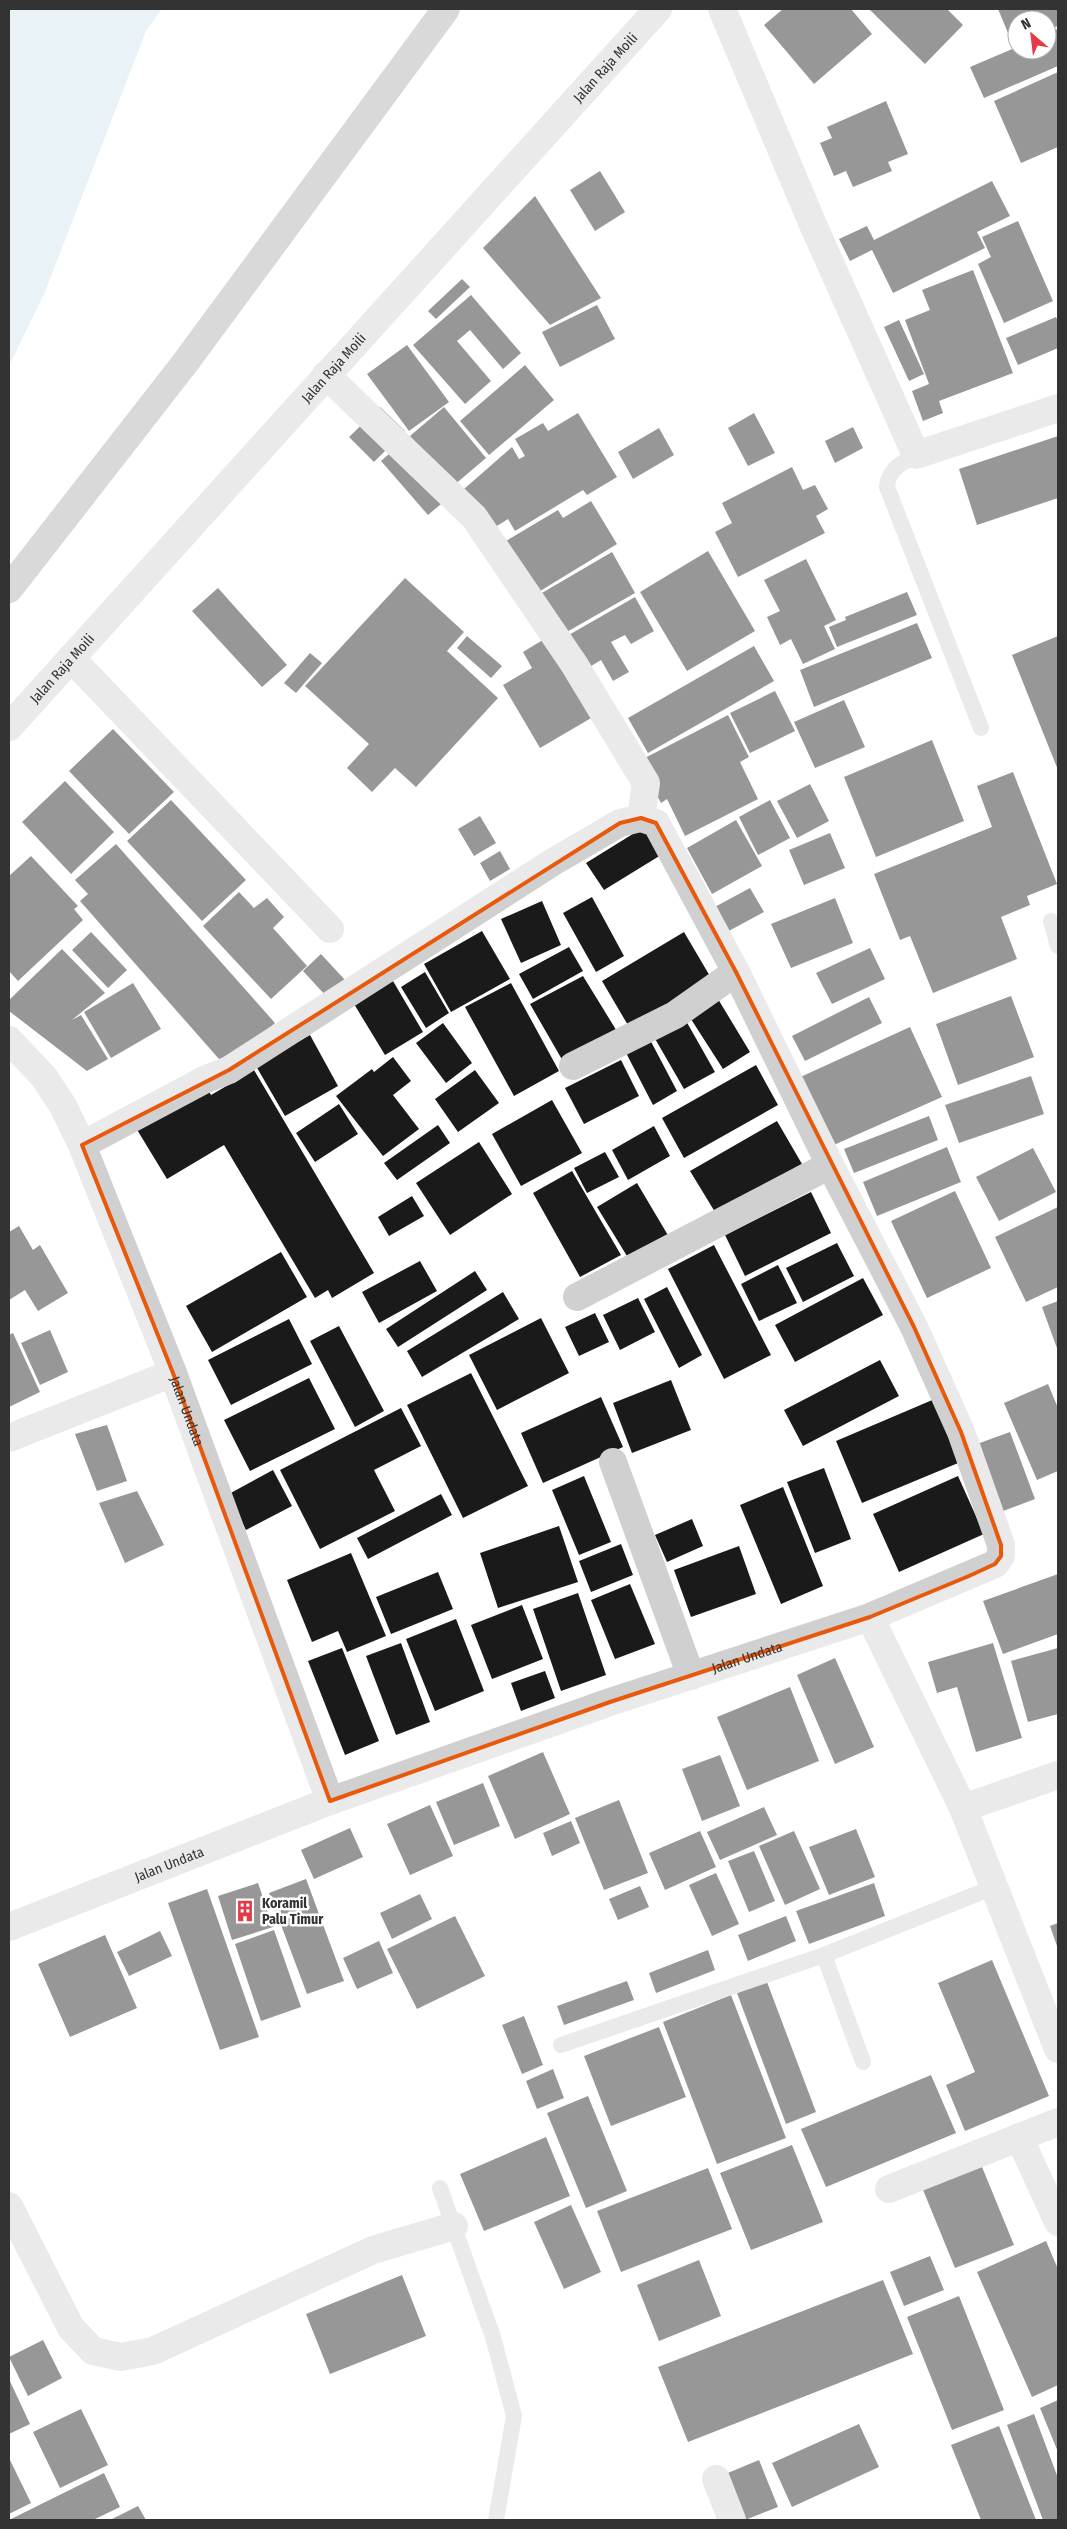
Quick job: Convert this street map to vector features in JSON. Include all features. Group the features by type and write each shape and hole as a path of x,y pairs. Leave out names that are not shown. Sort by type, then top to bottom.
{"main road":[{"path":"9,589 185,363 446,9"}],"street":[{"name":"Jalan Raja Moili","path":"9,727 658,9"},
{"path":"722,9 814,227 916,455 1058,408"},
{"path":"82,1145 204,1080 229,1070 552,862 620,823 641,818 646,783 574,664 474,517 326,375"},
{"path":"71,658 330,929"},
{"name":"Jalan Undata","path":"9,1927 330,1801 610,1702 870,1617 994,1564 1001,1556 1001,1545 961,1432 922,1345 830,1165 736,972 662,833 656,823 641,818"},
{"path":"573,1066 675,1015 736,972"},
{"name":"Jalan Undata","path":"9,1040 44,1077 63,1106 82,1145 173,1373 330,1801"},
{"path":"577,1297 830,1165"},
{"path":"9,1438 173,1373"},
{"path":"613,1462 691,1676"},
{"path":"870,1617 963,1808 1058,2049"},
{"path":"963,1808 1058,1775"},
{"path":"889,2189 1058,2122"},
{"path":"1019,2137 1058,2222"},
{"path":"9,2206 72,2328 94,2351 121,2357 153,2351 373,2250 454,2226"},
{"path":"716,2479 732,2520"}],"lane":[{"path":"916,455 895,466 887,480 887,487 981,728"},
{"path":"1051,921 1058,946"},
{"path":"561,2045 824,1955 994,1887"},
{"path":"824,1955 864,2062"},
{"path":"440,2188 493,2337 514,2416 496,2520"}],"highlighted area":[{"path":"641,818 656,823 736,972 914,1327 961,1432 1001,1545 1001,1556 995,1564 870,1617 610,1702 330,1801 173,1373 82,1145 229,1070 620,823"}],"water":[{"path":"9,9 162,9 146,31 45,292 9,366"}],"building":[{"path":"783,9 851,9 872,34 814,84 764,25"},
{"path":"869,9 947,9 963,25 925,64"},
{"path":"998,9 1058,9 1057,26 1057,10 1007,10 1007,31"},
{"path":"1057,29 1058,66 984,98 970,67 1007,51 1007,60 1057,60"},
{"path":"1058,72 1058,147 1021,163 994,101"},
{"path":"886,101 908,154 888,162 892,171 853,187 846,171 834,176 820,143 832,138 827,127"},
{"path":"600,171 625,212 595,231 570,190"},
{"path":"992,181 1010,216 977,232 985,248 893,293 872,250 850,261 839,239 867,226 874,240"},
{"path":"535,196 601,298 550,325 483,248"},
{"path":"1018,221 1053,301 1004,323 978,264 991,257 982,237"},
{"path":"973,270 1013,373 939,401 943,413 923,421 912,391 929,384 905,320 930,310 922,290"},
{"path":"462,279 470,287 436,319 428,311"},
{"path":"471,295 521,353 503,369 470,330 457,341 491,381 465,404 413,345"},
{"path":"597,305 615,339 560,367 542,332"},
{"path":"1056,317 1058,322 1058,348 1018,365 1006,338"},
{"path":"899,320 924,374 909,381 884,327"},
{"path":"407,345 449,402 409,431 367,374"},
{"path":"525,365 554,400 489,455 460,421"},
{"path":"380,407 405,431 374,462 349,437"},
{"path":"444,407 486,458 453,486 410,436"},
{"path":"578,413 617,477 587,495 583,490 515,531 508,519 489,531 464,489 512,447 519,459 525,456 515,439 543,423 548,431"},
{"path":"754,413 775,453 748,466 728,428"},
{"path":"853,427 863,448 835,463 825,441"},
{"path":"659,428 674,455 633,479 618,452"},
{"path":"1058,436 1058,498 977,525 959,469"},
{"path":"405,440 453,494 428,515 381,461"},
{"path":"792,467 803,490 815,485 828,509 816,516 825,533 738,577 715,532 732,523 722,503"},
{"path":"591,501 617,544 532,596 501,544 558,510 563,518"},
{"path":"708,551 755,631 687,671 640,592"},
{"path":"612,552 635,593 558,637 535,597"},
{"path":"806,559 836,620 824,626 835,649 803,664 791,639 780,645 767,617 780,611 764,580"},
{"path":"405,578 464,632 447,651 498,698 416,787 395,768 372,792 347,768 369,744 305,686"},
{"path":"218,588 287,665 262,687 192,611"},
{"path":"907,592 917,615 837,647 829,627 846,620 845,617"},
{"path":"635,597 654,631 631,644 625,635 611,642 629,672 613,681 601,660 586,669 567,636"},
{"path":"917,623 932,658 814,707 800,670"},
{"path":"551,635 598,714 540,748 503,685 532,668 523,652"},
{"path":"467,636 502,666 491,678 457,648"},
{"path":"1058,636 1058,770 1012,655"},
{"path":"754,646 774,681 648,753 628,718"},
{"path":"310,653 322,663 296,693 284,683"},
{"path":"775,691 795,731 750,753 730,713"},
{"path":"844,700 865,747 815,768 794,722"},
{"path":"728,715 749,757 740,762 758,799 685,836 667,799 661,803 639,761"},
{"path":"113,729 174,792 129,834 69,771"},
{"path":"932,740 964,821 876,857 844,777"},
{"path":"1013,772 1057,884 1027,896 1030,905 1001,917 1017,959 933,993 910,936 900,940 874,874 992,827 977,786"},
{"path":"65,781 114,832 71,874 22,822"},
{"path":"810,784 829,821 797,838 777,801"},
{"path":"171,800 246,880 202,921 127,841"},
{"path":"770,800 790,838 758,855 739,817"},
{"path":"480,816 496,843 474,856 458,829"},
{"path":"736,820 762,866 712,894 687,848"},
{"path":"644,827 661,855 604,890 586,863"},
{"path":"830,833 845,868 804,885 789,850"},
{"path":"116,844 275,1023 226,1067 80,901 88,894 75,880"},
{"path":"500,851 510,869 490,881 480,863"},
{"path":"31,856 78,906 74,909 83,920 18,981 9,971 9,876"},
{"path":"750,888 764,912 725,933 711,909"},
{"path":"239,892 254,908 267,898 284,917 273,928 307,966 271,999 203,926"},
{"path":"592,897 624,956 596,972 563,913"},
{"path":"835,898 853,943 791,968 771,924"},
{"path":"542,901 561,945 521,963 501,919"},
{"path":"482,931 510,979 451,1012 424,964"},
{"path":"91,932 127,970 108,988 72,950"},
{"path":"684,932 714,983 632,1032 602,981"},
{"path":"569,947 583,971 533,999 519,974"},
{"path":"870,948 885,979 832,1004 816,973"},
{"path":"62,949 105,993 72,1020 81,1015 108,1059 87,1071 9,1011 9,1000"},
{"path":"321,954 345,980 327,997 303,971"},
{"path":"425,972 449,1013 426,1028 401,987"},
{"path":"583,976 618,1033 564,1063 530,1004"},
{"path":"393,981 423,1032 385,1055 354,1004"},
{"path":"133,983 161,1029 111,1058 84,1012"},
{"path":"511,983 559,1071 514,1096 465,1007"},
{"path":"1011,996 1034,1057 958,1085 936,1024"},
{"path":"869,997 882,1023 805,1061 792,1036"},
{"path":"718,999 750,1052 723,1069 689,1016"},
{"path":"681,1012 715,1072 684,1089 650,1030"},
{"path":"443,1023 472,1063 446,1083 416,1043"},
{"path":"910,1027 942,1097 827,1148 796,1079"},
{"path":"647,1034 677,1091 653,1105 623,1047"},
{"path":"310,1035 338,1086 285,1116 256,1066"},
{"path":"393,1057 411,1081 393,1095 419,1129 383,1156 336,1096 372,1069 374,1072"},
{"path":"621,1060 639,1096 584,1124 565,1088"},
{"path":"756,1065 778,1105 684,1158 662,1118"},
{"path":"254,1070 374,1273 332,1298 328,1290 315,1298 224,1145 167,1179 136,1128 207,1088 211,1095"},
{"path":"475,1070 499,1103 458,1132 435,1099"},
{"path":"1031,1076 1044,1114 959,1143 945,1105"},
{"path":"552,1100 582,1153 521,1186 492,1134"},
{"path":"339,1104 358,1134 315,1162 296,1133"},
{"path":"929,1116 938,1140 854,1173 844,1149"},
{"path":"777,1121 802,1164 715,1212 690,1171"},
{"path":"438,1125 450,1143 397,1180 384,1163"},
{"path":"654,1126 670,1156 628,1180 612,1150"},
{"path":"479,1142 512,1194 450,1235 416,1183"},
{"path":"947,1147 961,1182 877,1216 863,1182"},
{"path":"1033,1148 1056,1192 999,1221 976,1177"},
{"path":"605,1152 619,1177 587,1193 574,1168"},
{"path":"572,1171 621,1255 580,1277 533,1193"},
{"path":"637,1183 669,1237 630,1261 597,1207"},
{"path":"955,1191 991,1268 927,1298 891,1221"},
{"path":"811,1192 831,1233 745,1276 725,1235"},
{"path":"412,1196 424,1216 389,1236 378,1217"},
{"path":"1058,1207 1058,1287 1026,1302 995,1237"},
{"path":"19,1226 33,1250 40,1245 68,1293 38,1311 25,1290 9,1300 9,1232"},
{"path":"837,1243 854,1276 803,1302 786,1268"},
{"path":"714,1245 771,1355 724,1379 668,1269"},
{"path":"281,1252 307,1297 212,1352 186,1306"},
{"path":"420,1261 437,1291 379,1323 362,1292"},
{"path":"778,1265 797,1303 759,1321 741,1284"},
{"path":"475,1271 487,1290 398,1347 386,1329"},
{"path":"863,1278 883,1315 795,1362 775,1325"},
{"path":"667,1287 702,1355 679,1368 644,1299"},
{"path":"503,1292 519,1319 422,1377 407,1351"},
{"path":"638,1298 655,1332 620,1350 603,1315"},
{"path":"1058,1301 1058,1351 1042,1307"},
{"path":"595,1313 609,1342 579,1356 565,1327"},
{"path":"541,1318 569,1373 497,1410 469,1355"},
{"path":"289,1319 312,1364 231,1405 208,1360"},
{"path":"339,1326 384,1411 355,1427 310,1341"},
{"path":"50,1330 68,1372 40,1385 21,1343"},
{"path":"13,1333 40,1392 9,1407 9,1335"},
{"path":"880,1360 899,1396 803,1446 784,1410"},
{"path":"471,1373 528,1486 463,1518 407,1405"},
{"path":"309,1378 335,1429 250,1471 224,1420"},
{"path":"671,1380 691,1430 632,1453 613,1403"},
{"path":"1048,1384 1058,1408 1058,1471 1037,1480 1004,1403"},
{"path":"601,1397 623,1447 543,1483 521,1433"},
{"path":"937,1398 963,1461 862,1503 836,1441"},
{"path":"401,1408 421,1446 374,1470 395,1511 320,1549 280,1470"},
{"path":"107,1425 127,1481 97,1491 75,1434"},
{"path":"1010,1432 1035,1499 1003,1511 977,1444"},
{"path":"824,1468 851,1539 815,1553 787,1482"},
{"path":"273,1470 292,1506 246,1530 227,1495"},
{"path":"584,1476 611,1542 579,1555 552,1490"},
{"path":"958,1476 984,1534 899,1572 873,1514"},
{"path":"783,1487 823,1586 781,1604 740,1505"},
{"path":"137,1491 164,1545 125,1563 99,1503"},
{"path":"441,1494 452,1515 368,1559 357,1538"},
{"path":"692,1519 703,1546 667,1562 655,1535"},
{"path":"559,1526 578,1582 498,1608 480,1553"},
{"path":"621,1544 633,1575 591,1592 579,1561"},
{"path":"739,1546 756,1594 691,1617 674,1570"},
{"path":"351,1553 386,1636 347,1652 338,1631 312,1642 287,1580"},
{"path":"438,1572 453,1609 391,1634 376,1597"},
{"path":"1058,1574 1058,1634 1003,1654 983,1601"},
{"path":"630,1584 655,1644 615,1659 591,1600"},
{"path":"578,1593 606,1675 561,1691 533,1609"},
{"path":"522,1605 543,1659 492,1679 471,1625"},
{"path":"456,1619 484,1691 435,1711 406,1639"},
{"path":"401,1643 430,1722 396,1735 366,1656"},
{"path":"993,1643 1022,1738 976,1752 957,1687 937,1693 928,1662"},
{"path":"342,1648 379,1741 345,1755 308,1661"},
{"path":"1058,1648 1058,1714 1028,1722 1011,1661"},
{"path":"835,1658 874,1747 835,1764 797,1675"},
{"path":"545,1671 555,1698 521,1711 511,1683"},
{"path":"790,1687 819,1761 747,1790 717,1717"},
{"path":"543,1752 570,1814 515,1839 488,1776"},
{"path":"720,1755 740,1806 702,1821 682,1769"},
{"path":"483,1783 500,1826 454,1845 436,1802"},
{"path":"619,1800 648,1873 604,1890 575,1818"},
{"path":"430,1805 453,1856 410,1875 387,1824"},
{"path":"764,1807 777,1835 720,1860 707,1832"},
{"path":"571,1821 580,1843 552,1856 543,1833"},
{"path":"350,1828 363,1857 314,1879 301,1850"},
{"path":"856,1829 875,1877 829,1895 809,1847"},
{"path":"700,1831 716,1867 665,1890 649,1853"},
{"path":"794,1831 820,1889 785,1905 759,1846"},
{"path":"754,1851 775,1901 749,1912 728,1861"},
{"path":"716,1873 739,1924 712,1936 689,1885"},
{"path":"306,1879 344,1981 307,1994 269,1893"},
{"name":"Koramil Palu Timur","path":"258,1883 273,1927 232,1940 218,1896"},
{"path":"874,1883 885,1916 809,1944 796,1911"},
{"path":"640,1886 649,1907 618,1920 609,1899"},
{"path":"207,1889 259,2037 220,2050 168,1903"},
{"path":"420,1894 432,1919 392,1939 380,1913"},
{"path":"455,1916 485,1976 417,2009 387,1949"},
{"path":"786,1916 796,1941 748,1961 738,1935"},
{"path":"1058,1923 1058,1949 1050,1926"},
{"path":"274,1930 301,2007 261,2021 235,1944"},
{"path":"160,1931 172,1956 129,1976 117,1952"},
{"path":"105,1935 137,2008 70,2037 38,1964"},
{"path":"379,1941 393,1973 357,1989 343,1958"},
{"path":"708,1950 715,1970 656,1993 649,1973"},
{"path":"992,1960 1049,2096 965,2131 946,2085 975,2072 938,1983"},
{"path":"627,1981 634,2000 564,2025 557,2006"},
{"path":"767,1982 816,2112 786,2124 737,1993"},
{"path":"731,1995 786,2138 717,2164 663,2022"},
{"path":"524,2016 543,2065 522,2074 502,2025"},
{"path":"659,2027 686,2097 611,2126 584,2056"},
{"path":"553,2069 564,2098 537,2109 526,2081"},
{"path":"931,2075 956,2133 826,2187 801,2129"},
{"path":"588,2096 627,2191 586,2208 547,2113"},
{"path":"546,2137 570,2196 484,2231 460,2174"},
{"path":"792,2145 823,2222 751,2250 720,2173"},
{"path":"980,2162 1014,2245 955,2268 921,2185"},
{"path":"708,2168 732,2229 621,2272 597,2211"},
{"path":"571,2205 601,2272 564,2289 534,2222"},
{"path":"1046,2241 1058,2269 1058,2385 1032,2397 977,2272"},
{"path":"930,2256 944,2290 904,2306 890,2272"},
{"path":"699,2260 721,2316 659,2341 637,2285"},
{"path":"402,2275 426,2336 330,2374 306,2314"},
{"path":"883,2280 913,2354 688,2442 658,2367"},
{"path":"959,2296 1004,2410 952,2430 907,2317"},
{"path":"43,2340 62,2378 28,2396 9,2357"},
{"path":"9,2379 30,2424 9,2434"},
{"path":"1058,2400 1058,2452 1040,2408"},
{"path":"81,2409 108,2465 60,2488 33,2432"},
{"path":"1034,2414 1058,2478 1058,2520 1043,2520 1007,2425"},
{"path":"859,2424 879,2467 792,2507 772,2463"},
{"path":"999,2426 1036,2520 981,2520 951,2445"},
{"path":"9,2458 31,2503 9,2514"},
{"path":"759,2460 778,2507 745,2520 728,2520 711,2480"},
{"path":"104,2473 120,2507 93,2520 9,2520"},
{"path":"138,2506 146,2520 110,2520"}],"place":[{"name":"Koramil Palu Timur","path":"245,1911"}]}
